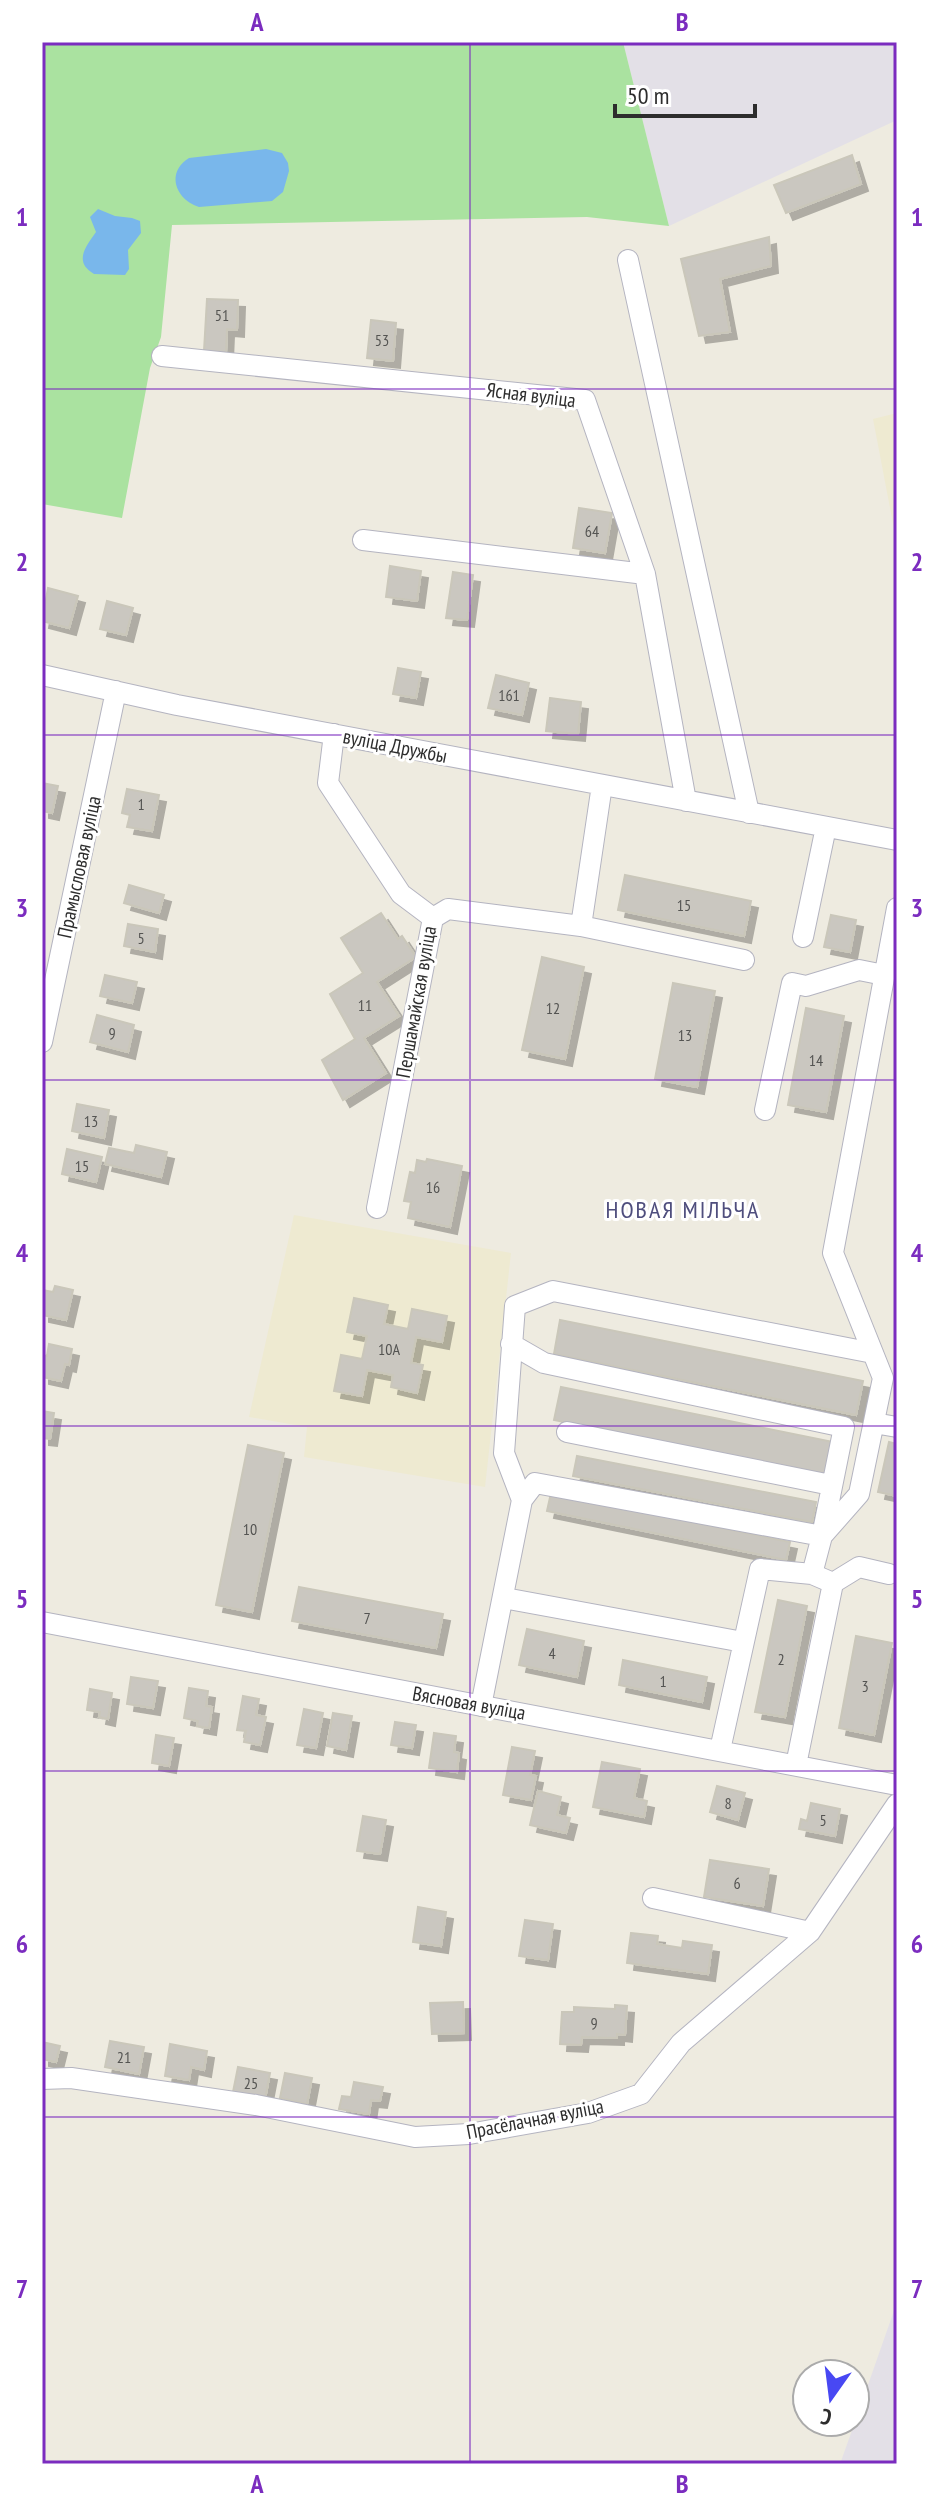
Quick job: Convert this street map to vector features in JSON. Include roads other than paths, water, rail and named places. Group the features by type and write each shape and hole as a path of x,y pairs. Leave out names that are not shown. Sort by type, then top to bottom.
{"street":[{"path":"628,260 749,813"},
{"name":"Ясная вуліца","path":"162,356 585,400 645,574 686,801"},
{"path":"363,540 645,574"},
{"name":"вуліца Дружбы","path":"42,675 334,734 897,840"},
{"name":"Прамысловая вуліца","path":"42,1042 116,691"},
{"name":"Першамайская вуліца","path":"334,734 328,783 401,894 433,918 377,1208"},
{"path":"581,926 602,785"},
{"path":"803,937 826,827"},
{"path":"822,1536 859,1494 883,1378 833,1253 897,908"},
{"path":"433,918 448,909 581,926 744,960"},
{"path":"765,1110 792,983 806,986 859,970 884,975"},
{"path":"522,1500 504,1453 515,1306 553,1291 873,1353"},
{"path":"511,1344 544,1363 844,1427 812,1574"},
{"path":"874,1423 897,1427"},
{"path":"567,1432 831,1485"},
{"path":"481,1706 522,1500 535,1483 822,1536"},
{"path":"796,1765 833,1583 859,1567 889,1574"},
{"path":"720,1750 760,1569 812,1574 833,1583"},
{"path":"504,1598 743,1642"},
{"name":"Вясновая вуліца","path":"42,1622 897,1785"},
{"name":"Прасёлачная вуліца","path":"42,2079 71,2078 256,2105 415,2137 469,2134 588,2113 641,2094 681,2043 810,1932 897,1804"},
{"path":"653,1898 810,1932"}],"water":[{"path":"266,149 282,153 289,171 283,192 272,201 199,207 184,198 176,186 177,171 189,158"},
{"path":"98,209 140,221 141,233 128,250 129,269 125,275 94,274 84,264 83,254 96,232 90,217"}],"district":[{"name":"НОВАЯ МІЛЬЧА","path":"683,1209"}]}
